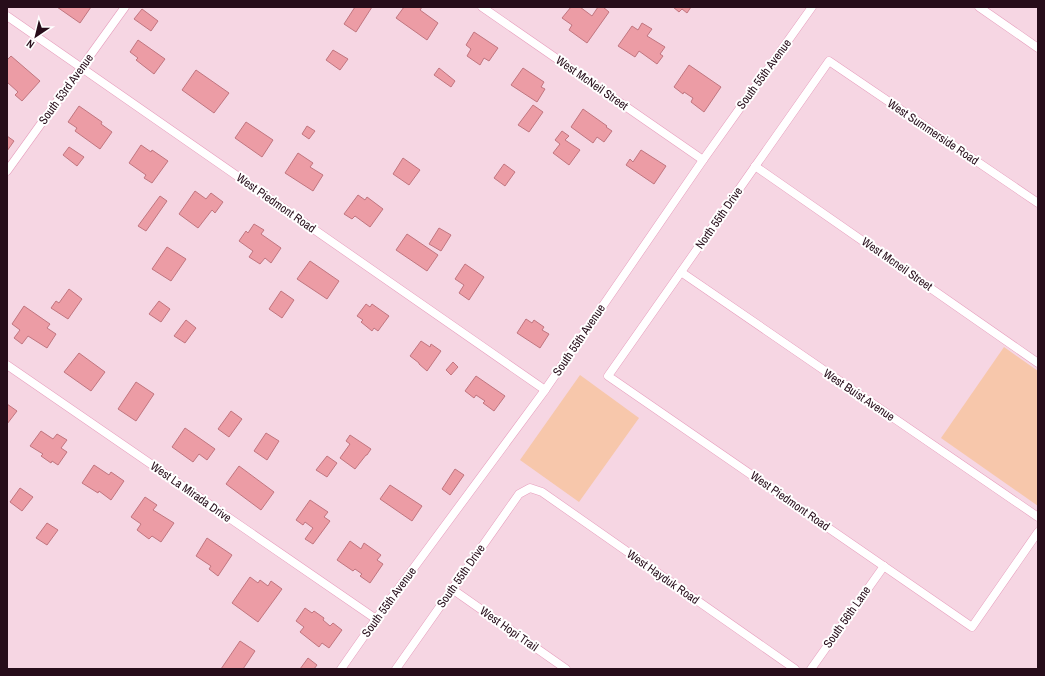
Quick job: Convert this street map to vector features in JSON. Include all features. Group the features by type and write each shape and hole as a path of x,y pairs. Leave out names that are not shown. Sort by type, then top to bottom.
{"street":[{"name":"South 53rd Avenue","path":"7,171 125,7"},
{"name":"West McNeil Street","path":"482,7 703,160"},
{"name":"South 55th Avenue","path":"341,669 376,619 545,390 703,160 812,7"},
{"path":"978,7 1038,48"},
{"name":"West Piedmont Road","path":"7,16 545,390"},
{"name":"North 55th Drive","path":"608,376 829,61"},
{"name":"West Summerside Road","path":"829,61 1038,203"},
{"name":"West Mcneil Street","path":"755,166 1038,363"},
{"name":"West Buist Avenue","path":"681,272 1038,517"},
{"name":"West La Mirada Drive","path":"7,365 376,619"},
{"name":"West Piedmont Road","path":"608,376 972,627 1038,532"},
{"name":"South 55th Drive","path":"396,669 519,494 530,488"},
{"name":"West Hayduk Road","path":"530,488 542,492 796,669"},
{"name":"South 56th Lane","path":"811,669 884,566"},
{"name":"West Hopi Trail","path":"452,589 566,669"}],"shaded area":[{"path":"1004,347 1038,371 1038,506 941,438"},
{"path":"580,375 639,418 579,502 520,460"}],"building":[{"path":"57,7 91,7 80,23"},
{"path":"355,7 372,7 356,32 344,24"},
{"path":"404,7 422,7 420,10 438,23 427,40 396,18"},
{"path":"571,7 580,7 592,16 598,7 603,7 609,12 587,43 569,30 572,25 562,18"},
{"path":"673,7 691,7 687,13 682,9 679,12"},
{"path":"142,9 158,21 151,31 134,19"},
{"path":"642,23 652,29 647,36 665,47 660,54 663,56 657,64 639,51 635,57 618,46 632,26 638,30"},
{"path":"474,32 498,48 489,61 484,58 480,65 467,56 471,49 466,45"},
{"path":"138,40 165,59 154,74 136,60 138,58 130,52"},
{"path":"333,50 348,59 340,70 326,60"},
{"path":"11,56 40,81 22,101 15,95 18,92 7,82 7,60"},
{"path":"689,65 721,87 704,112 691,102 693,98 684,92 683,94 674,87"},
{"path":"439,68 455,81 451,87 434,75"},
{"path":"523,68 544,82 541,87 545,89 537,102 511,85"},
{"path":"196,70 229,93 214,113 182,90"},
{"path":"533,105 543,112 529,132 518,125"},
{"path":"79,106 102,122 101,124 112,132 100,149 75,131 77,128 68,122"},
{"path":"583,109 612,131 604,142 597,137 593,143 571,127"},
{"path":"246,122 273,140 262,157 235,138"},
{"path":"307,126 315,131 309,139 302,134"},
{"path":"562,131 569,136 565,140 580,150 569,165 553,153 560,144 555,140"},
{"path":"7,136 14,141 7,151"},
{"path":"141,145 151,152 152,150 168,161 152,183 144,178 146,175 129,163"},
{"path":"69,147 84,157 77,166 63,155"},
{"path":"641,150 666,166 654,184 626,165 630,159 633,162"},
{"path":"298,153 313,163 310,167 323,175 313,191 285,173"},
{"path":"403,158 420,170 409,185 393,174"},
{"path":"504,164 515,172 505,186 494,178"},
{"path":"195,191 206,199 211,193 223,202 215,213 212,210 198,228 179,214"},
{"path":"358,195 365,200 367,197 383,209 370,227 355,216 352,219 344,214"},
{"path":"160,196 167,201 146,231 138,226"},
{"path":"254,224 264,230 261,234 281,248 271,263 265,258 260,264 249,257 253,251 239,241 246,231 248,233"},
{"path":"439,228 451,235 441,251 429,244"},
{"path":"407,234 438,255 427,271 396,250"},
{"path":"167,247 186,259 171,281 152,269"},
{"path":"310,261 339,281 327,299 297,279"},
{"path":"465,264 484,277 469,300 459,293 464,285 455,279"},
{"path":"69,289 82,299 68,319 51,308 56,301 59,303"},
{"path":"281,291 294,300 282,318 269,309"},
{"path":"159,301 170,309 161,322 149,314"},
{"path":"366,304 370,307 372,304 389,316 378,331 374,328 372,331 361,322 363,320 357,316"},
{"path":"24,306 50,324 47,328 56,334 47,348 28,336 22,344 14,338 20,330 12,324"},
{"path":"526,319 532,323 534,320 544,327 542,330 549,334 540,348 517,333"},
{"path":"186,320 196,328 185,343 174,336"},
{"path":"421,341 430,347 431,344 441,351 427,371 410,356"},
{"path":"79,353 105,372 91,391 64,372"},
{"path":"453,362 458,367 451,375 446,370"},
{"path":"476,376 505,396 494,411 483,403 485,401 476,395 474,398 465,391"},
{"path":"136,382 154,394 136,421 118,409"},
{"path":"7,404 17,411 7,424"},
{"path":"231,411 242,419 229,437 218,429"},
{"path":"185,428 215,449 207,460 199,454 193,462 172,447"},
{"path":"41,431 53,439 57,434 67,440 61,448 67,452 58,465 52,461 51,463 41,456 43,454 30,446"},
{"path":"266,433 279,441 267,460 254,451"},
{"path":"350,435 371,449 355,469 340,458 350,444 346,441"},
{"path":"327,456 337,463 327,477 316,470"},
{"path":"94,465 109,475 111,472 124,481 111,500 99,491 98,493 82,483"},
{"path":"239,466 274,492 261,510 226,484"},
{"path":"455,469 464,475 450,495 442,489"},
{"path":"390,485 422,506 412,521 380,499"},
{"path":"20,488 33,497 22,511 10,502"},
{"path":"145,497 157,505 153,510 174,523 161,542 152,536 149,539 137,530 141,524 131,517"},
{"path":"310,500 328,512 324,517 330,521 313,544 305,539 313,528 305,522 303,525 296,520"},
{"path":"47,523 58,530 47,545 36,538"},
{"path":"207,538 232,555 218,576 209,569 211,566 196,556"},
{"path":"350,541 361,549 364,543 381,555 377,560 383,564 370,583 360,576 362,574 355,569 353,571 337,560"},
{"path":"250,577 258,583 260,580 268,586 271,581 282,589 258,622 232,603"},
{"path":"305,608 312,613 314,611 324,618 323,620 330,626 333,623 342,630 329,648 322,643 319,647 300,632 304,627 296,621"},
{"path":"240,641 255,651 243,669 221,669"},
{"path":"308,658 317,665 314,669 300,669"}]}
